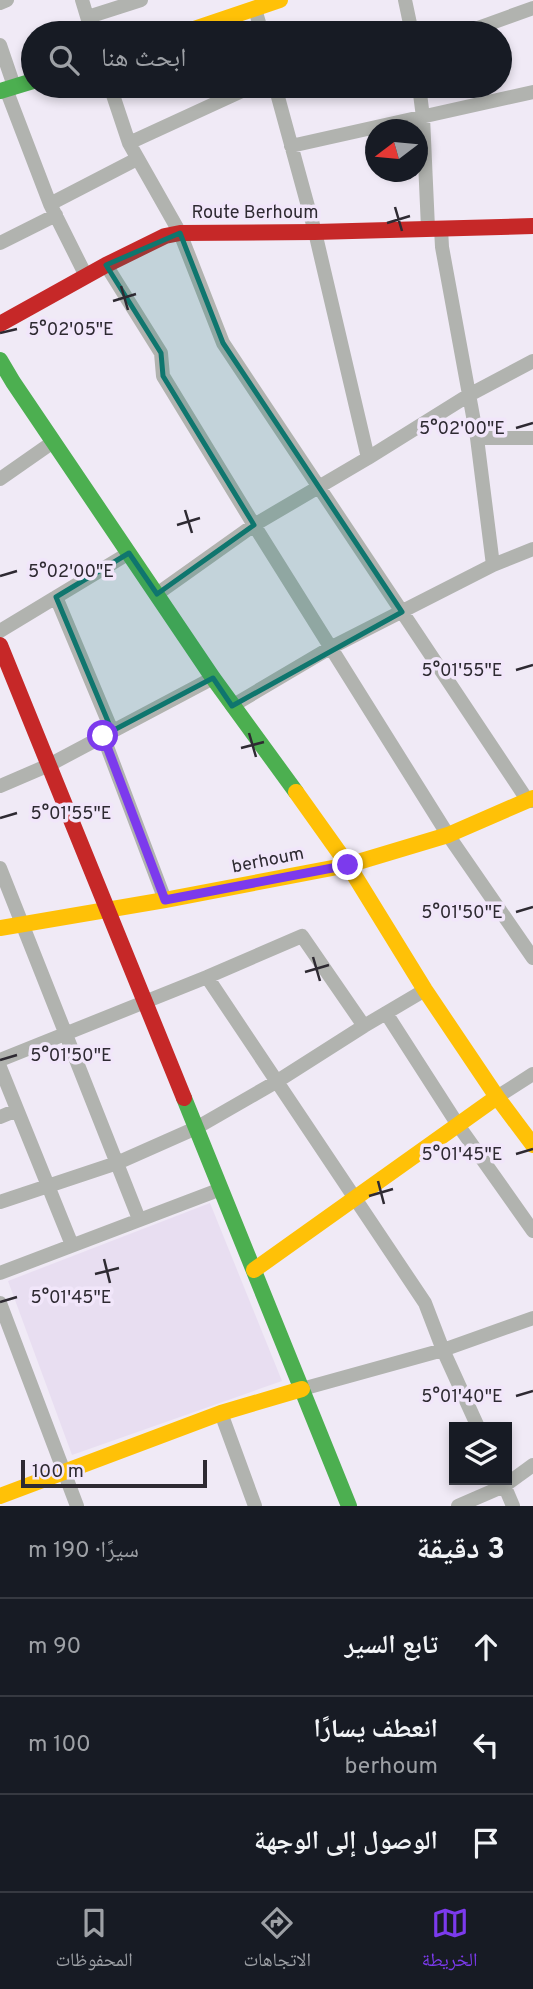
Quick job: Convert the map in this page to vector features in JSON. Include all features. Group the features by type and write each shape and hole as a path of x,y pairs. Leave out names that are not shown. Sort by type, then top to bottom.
{"main road":[{"path":"219,21 279,0"},
{"name":"Route Berhoum","path":"0,324 106,265 165,236 180,233 533,226"},
{"path":"0,360 212,678 348,865 425,990 497,1097 528,1128 533,1145"},
{"path":"0,645 349,1506"},
{"name":"berhoum","path":"0,928 348,865 448,835 531,800"},
{"path":"254,1270 497,1097"},
{"path":"0,1496 221,1413 302,1389"}],"street":[{"path":"0,2 7,0"},
{"path":"82,0 89,21"},
{"path":"88,17 141,0"},
{"path":"405,0 409,21"},
{"path":"497,21 533,8"},
{"path":"255,9 258,21"},
{"path":"0,45 7,89 53,210 86,276"},
{"path":"512,97 533,92"},
{"path":"114,98 129,143 180,233 223,343 531,800"},
{"path":"129,143 227,98"},
{"path":"278,98 315,232 369,458"},
{"path":"421,98 434,228 442,247 477,438 493,565"},
{"path":"292,146 507,98"},
{"path":"0,243 137,159"},
{"path":"106,265 161,353 163,376 254,525 448,835 533,958"},
{"path":"157,594 254,525 369,458 469,395 533,361"},
{"path":"477,438 533,438"},
{"path":"0,479 53,442"},
{"path":"232,706 330,648 493,565 533,549"},
{"path":"0,631 128,553"},
{"path":"56,597 165,900"},
{"path":"0,786 49,765 212,678"},
{"path":"0,868 139,1219"},
{"path":"0,1060 207,978 302,936 364,1026"},
{"path":"207,978 425,1303 476,1422"},
{"path":"0,1202 117,1163 196,1128 425,990"},
{"path":"386,1013 458,1125 533,1231"},
{"path":"0,1067 72,1245"},
{"path":"497,1097 533,1073"},
{"path":"0,1116 18,1110"},
{"path":"0,1273 221,1189"},
{"path":"0,1303 76,1506"},
{"path":"302,1389 443,1350 533,1318"},
{"path":"221,1413 255,1506"},
{"path":"512,1478 533,1465"},
{"path":"458,1506 499,1485"},
{"path":"504,1485 513,1506"}],"highlighted area":[{"path":"180,233 223,343 402,612 232,706 213,678 112,731 56,597 129,553 157,594 254,525 163,376 161,353 106,265"}],"shaded area":[{"path":"210,1203 282,1381 72,1455 8,1281"}],"traffic: fast":[{"path":"0,91 21,85"},
{"path":"0,360 213,678 296,792"},
{"path":"184,1098 349,1506"}],"traffic: slow":[{"path":"218,21 280,0"},
{"path":"296,792 348,865 425,990 533,1145"},
{"path":"0,928 348,865 448,835 533,798"},
{"path":"254,1270 497,1097"},
{"path":"0,1496 221,1413 302,1389"}],"traffic: jam":[{"path":"0,324 106,265 165,236 180,233 533,226"},
{"path":"0,645 184,1098"}],"route":[{"path":"103,736 165,900 348,865"}]}
